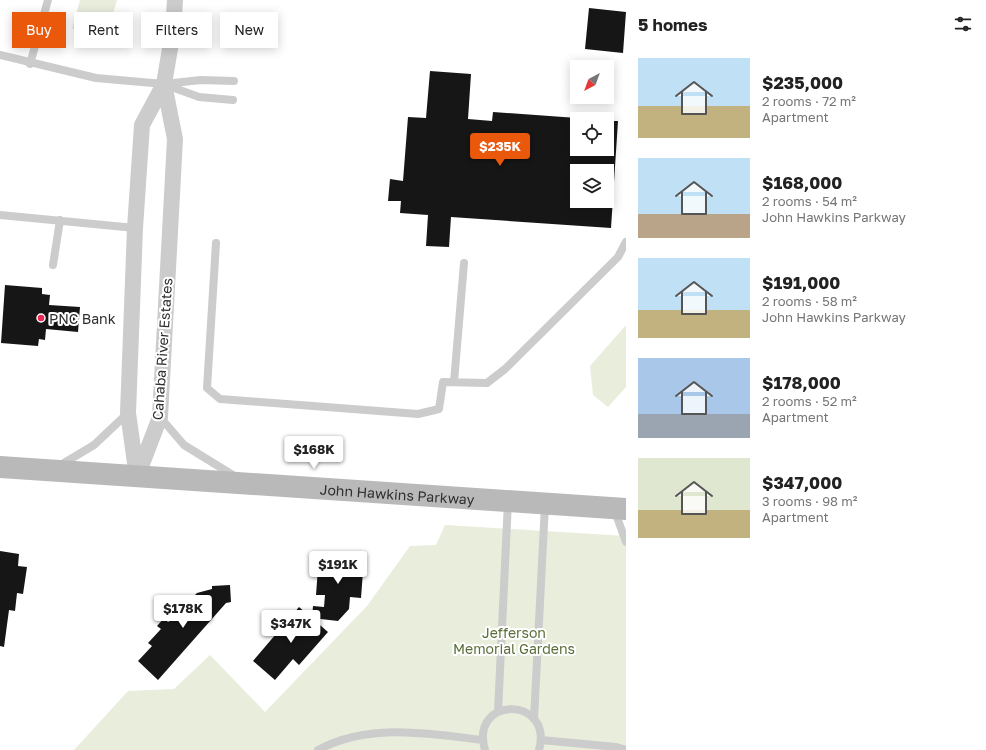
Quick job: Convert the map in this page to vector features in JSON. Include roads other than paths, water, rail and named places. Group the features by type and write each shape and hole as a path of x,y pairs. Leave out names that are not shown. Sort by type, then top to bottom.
{"main road":[{"name":"John Hawkins Parkway","path":"0,467 137,477 246,482 620,508"}],"street":[{"name":"Cahaba River Estates","path":"137,477 128,413 135,228 142,125 164,84 173,31 175,0"},
{"name":"Cahaba River Estates","path":"137,477 160,417 175,139 164,84"}],"lane":[{"path":"30,64 48,0"},
{"path":"0,55 30,64 96,78 164,84 201,80 234,81"},
{"path":"164,84 199,97 233,100"},
{"path":"0,215 135,228"},
{"path":"53,265 60,220"},
{"path":"216,243 207,388 220,399 418,414 439,409 443,382 487,383 505,369 618,257 626,242"},
{"path":"454,382 464,263"},
{"path":"51,471 94,444 128,413"},
{"path":"160,417 184,445 246,482"},
{"path":"498,712 508,500"},
{"path":"534,720 546,502"},
{"path":"620,508 626,542"},
{"path":"485,750 482,740 483,731 487,722 498,712 512,708 521,710 534,720 540,731 541,740 539,750"},
{"path":"318,750 349,737 374,733 426,732 482,740"},
{"path":"541,740 616,747 626,750"}],"place":[{"name":"PNC Bank","path":"41,318"}],"park label":[{"name":"Jefferson Memorial Gardens","path":"514,640"}]}
